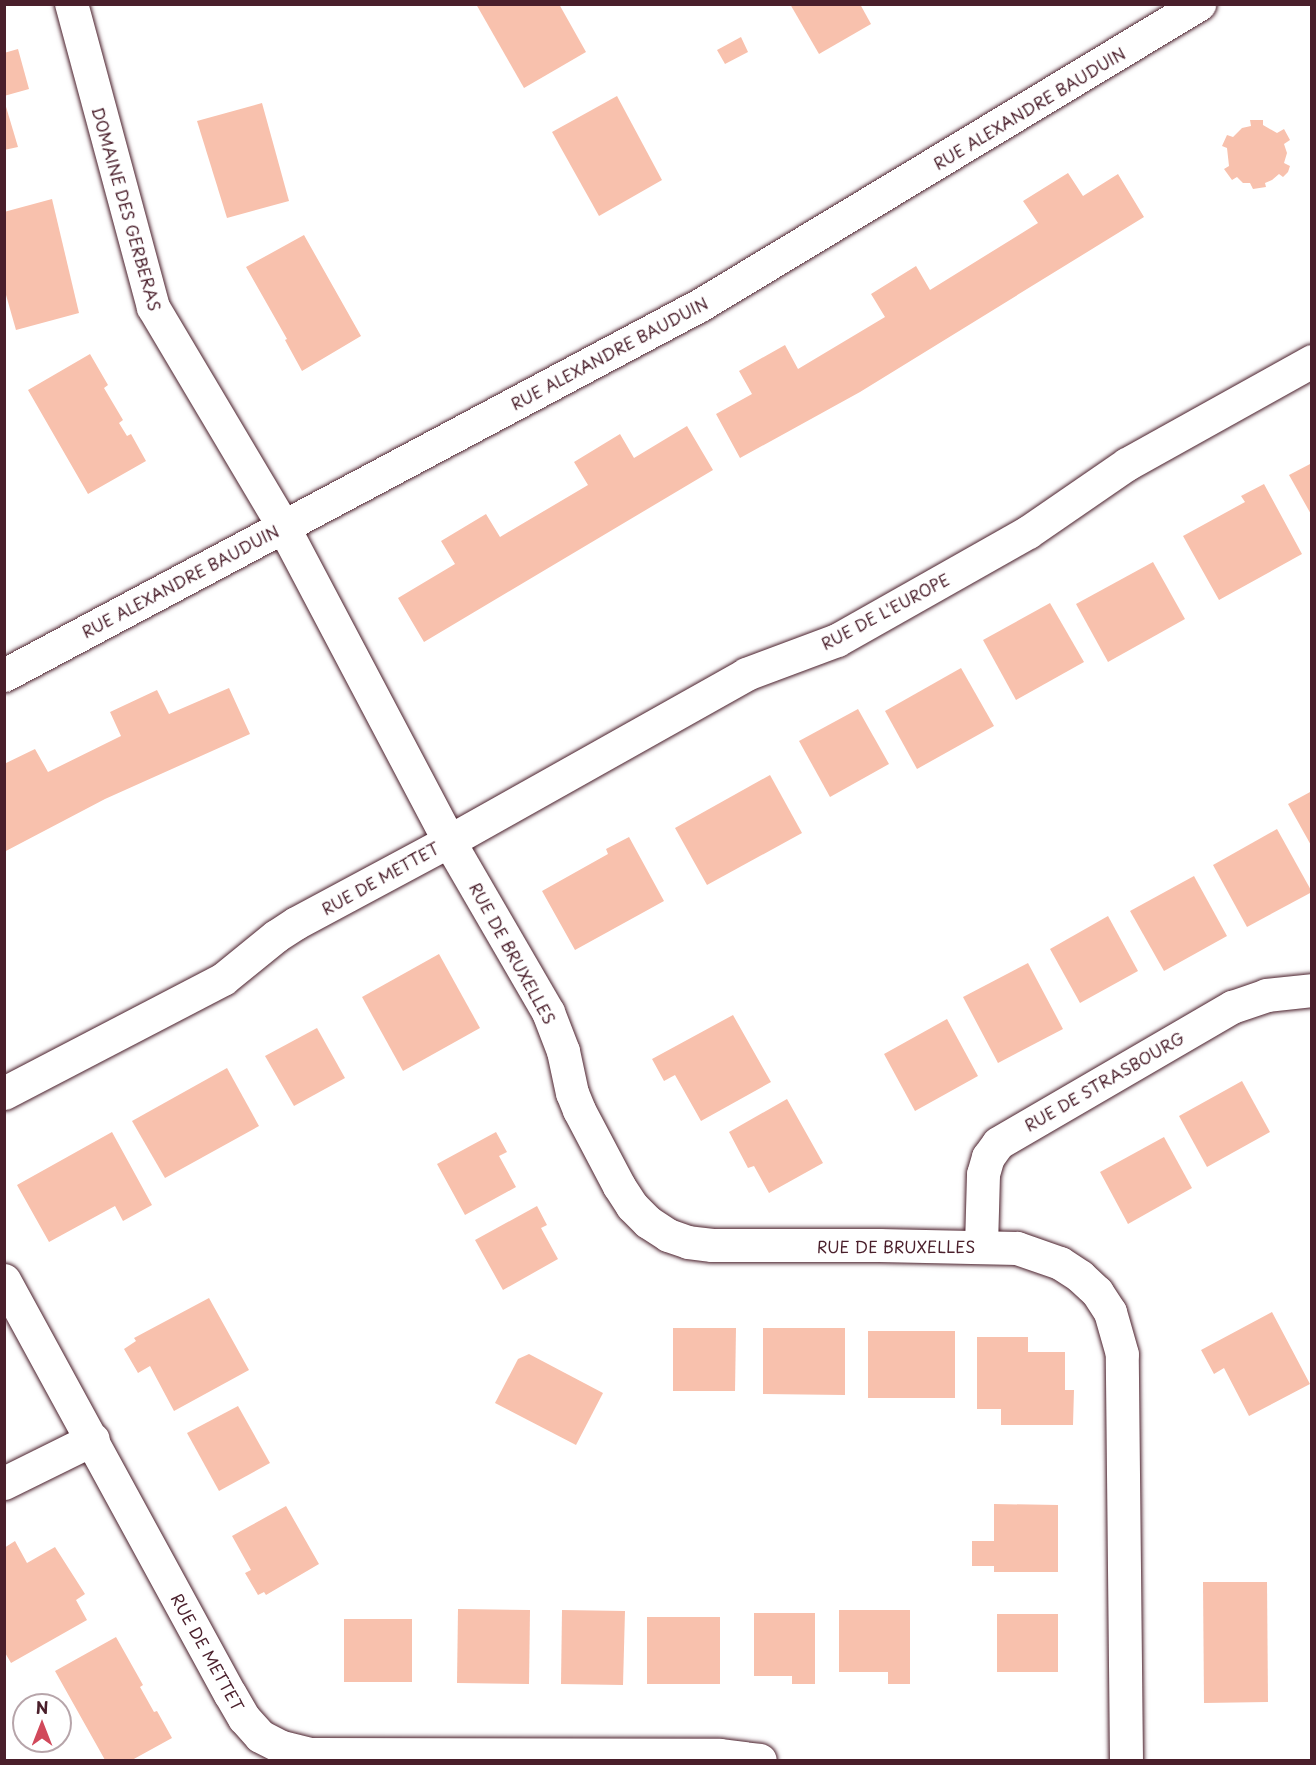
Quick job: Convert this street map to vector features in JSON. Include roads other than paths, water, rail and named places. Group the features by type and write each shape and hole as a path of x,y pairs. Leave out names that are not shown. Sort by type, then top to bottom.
{"street":[{"name":"DOMAINE DES GERBERAS","path":"71,4 153,307 283,526"},
{"name":"RUE ALEXANDRE BAUDUIN","path":"4,675 700,305 1199,4"},
{"name":"RUE DE L'EUROPE","path":"449,841 746,674 837,640 1028,532 1127,464 1311,361"},
{"name":"RUE DE METTET","path":"4,1093 223,979 286,930 449,841 283,526"},
{"name":"RUE DE BRUXELLES","path":"449,841 548,1012 563,1051 572,1093 579,1110 619,1186 632,1206 648,1222 668,1235 688,1242 711,1245 1017,1248 1060,1263 1080,1276 1097,1292 1110,1312 1122,1354 1126,1761"},
{"name":"RUE DE STRASBOURG","path":"981,1246 983,1174 988,1157 998,1143 1232,1007 1266,995 1311,990"},
{"name":"RUE DE METTET","path":"4,1280 93,1439 230,1694 244,1718 260,1736 282,1747 310,1754 719,1755 760,1761"},
{"path":"4,1483 93,1439"}]}
